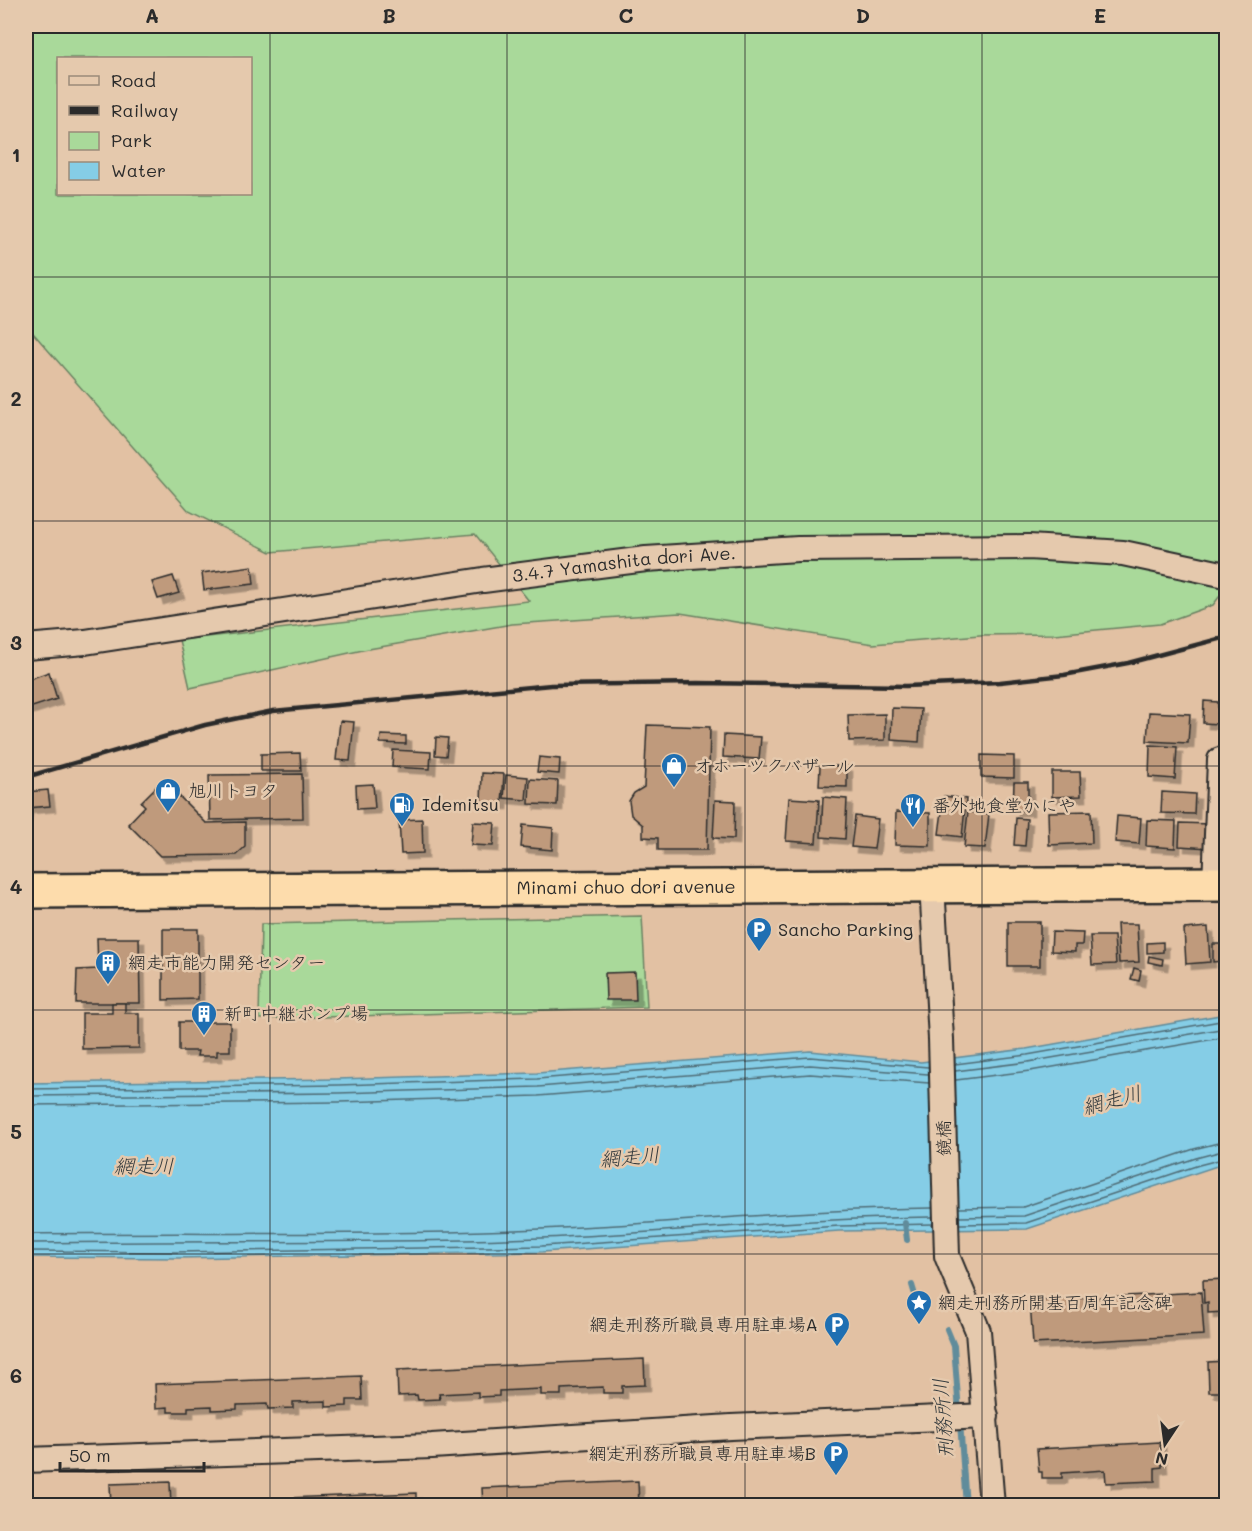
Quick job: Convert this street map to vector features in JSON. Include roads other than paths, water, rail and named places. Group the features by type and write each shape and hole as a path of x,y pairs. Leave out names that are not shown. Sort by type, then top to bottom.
{"highway":[{"name":"Minami chuo dori avenue","path":"26,891 1221,884"}],"street":[{"name":"3.4.7 Yamashita dori Ave.","path":"26,647 85,642 483,580 646,559 798,549 943,546 1123,553 1227,575"},
{"path":"1220,760 1221,884"},
{"name":"鏡橋","path":"932,885 941,1039 947,1256 978,1331 969,1416 992,1506"},
{"path":"26,1460 432,1446 969,1416"}],"water":[{"name":"網走川","path":"1226,1014 1226,1163 1027,1229 839,1231 542,1252 178,1258 26,1257 26,1083 338,1079 537,1073 810,1051 921,1062 1026,1049"}],"waterway":[{"name":"刑務所川","path":"905,1223 907,1240"},
{"name":"刑務所川","path":"912,1285 915,1295"},
{"name":"刑務所川","path":"947,1329 954,1346 959,1412"},
{"name":"刑務所川","path":"960,1422 966,1506"}],"railway":[{"path":"26,777 205,725 273,711 551,685 698,683 906,686 1000,682 1064,675 1128,663 1226,637"}],"place":[{"name":"オホーツクバザール","path":"674,789"},
{"name":"旭川トヨタ","path":"168,814"},
{"name":"Idemitsu","path":"402,828"},
{"name":"番外地食堂かにや","path":"913,829"},
{"name":"Sancho Parking","path":"759,953"},
{"name":"網走市能力開発センター","path":"108,986"},
{"name":"新町中継ポンプ場","path":"204,1037"},
{"name":"網走刑務所開基百周年記念碑","path":"919,1326"},
{"name":"網走刑務所職員専用駐車場A","path":"837,1348"},
{"name":"網走刑務所職員専用駐車場B","path":"836,1477"}]}
